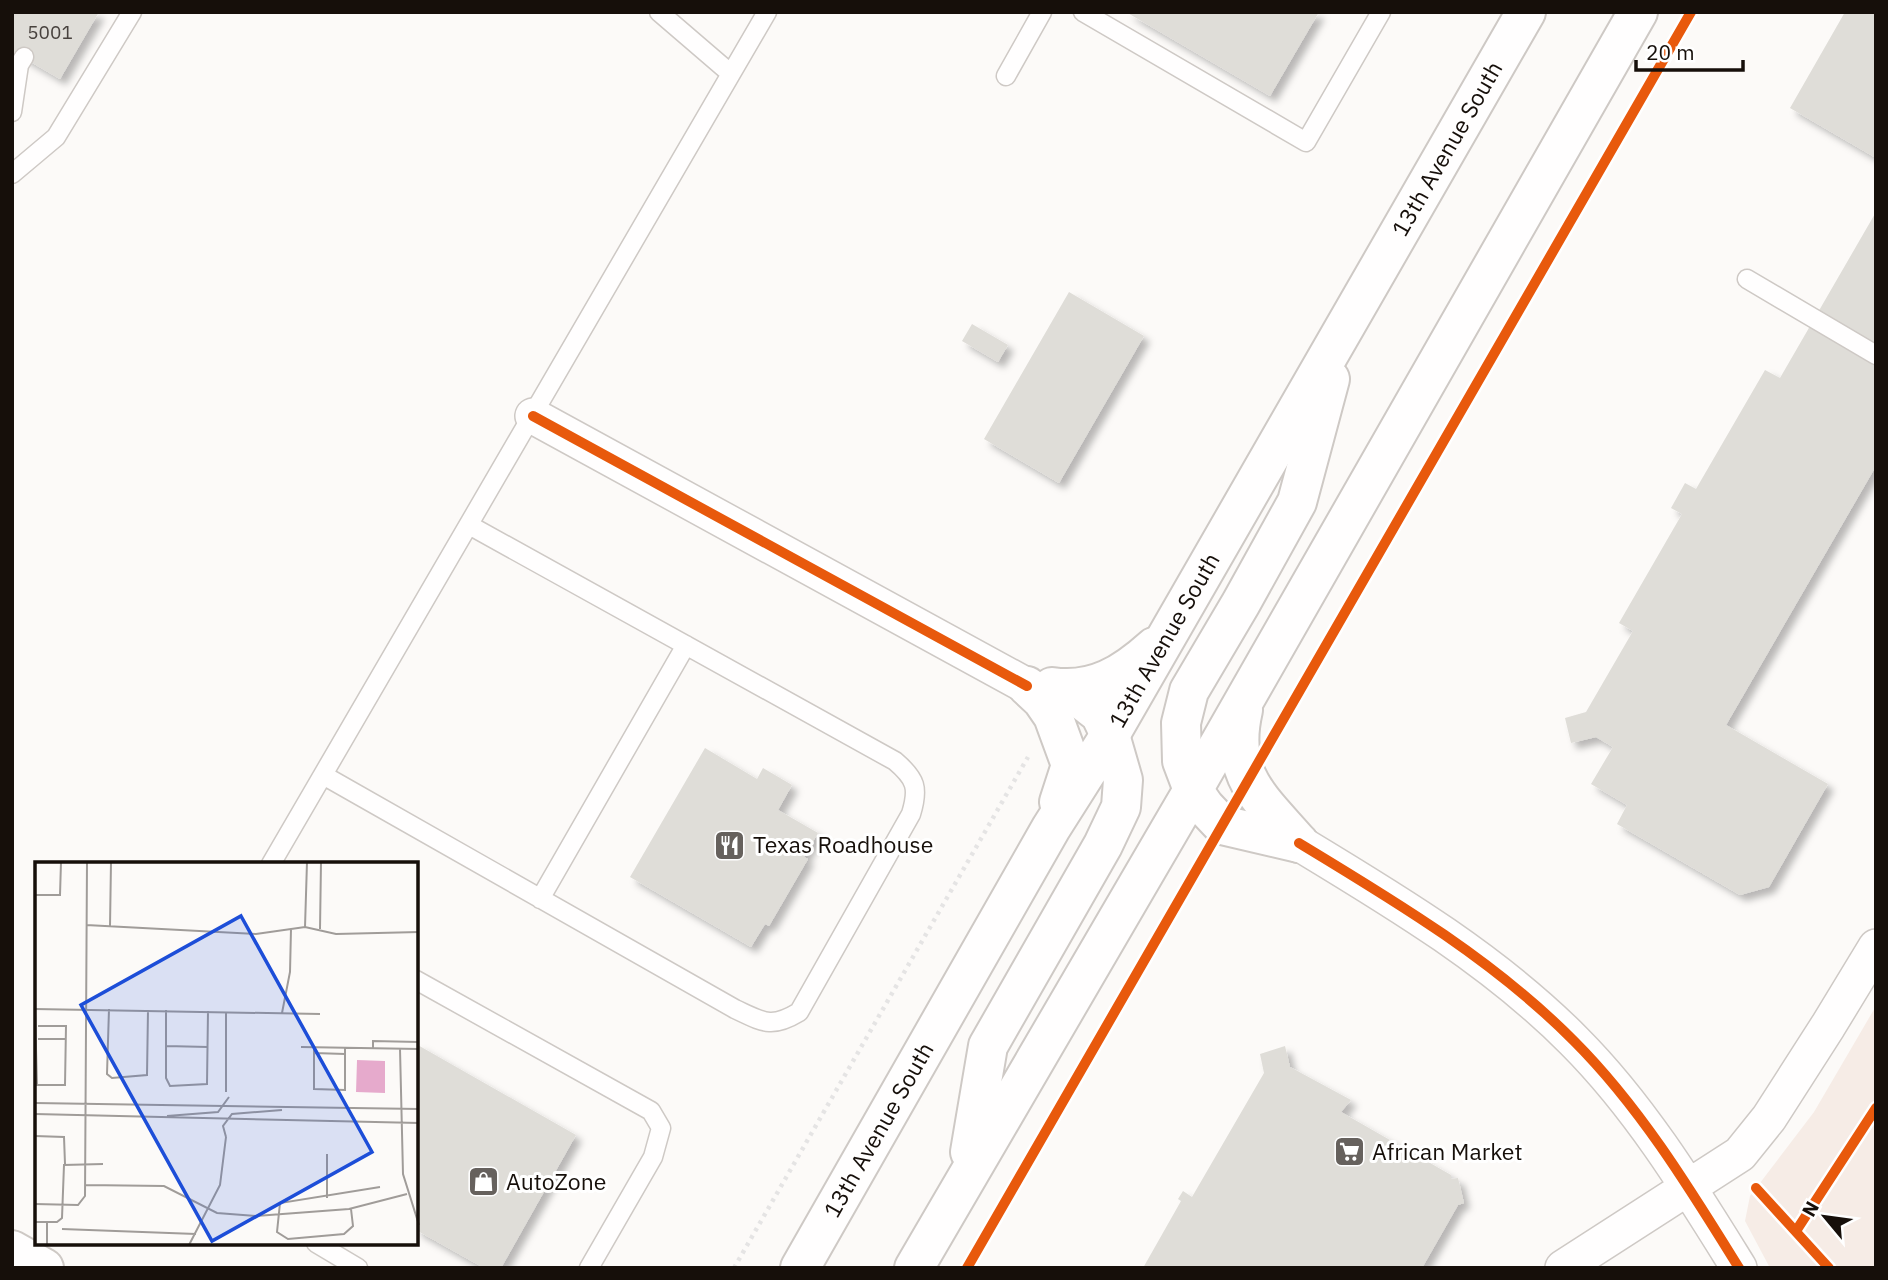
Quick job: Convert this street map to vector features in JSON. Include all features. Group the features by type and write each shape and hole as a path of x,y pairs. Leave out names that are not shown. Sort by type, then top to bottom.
{"main road":[{"name":"13th Avenue South","path":"800,1268 1051,828 1110,735 1526,12"},
{"path":"914,1268 1192,790 1638,12"},
{"path":"1300,843 1222,825 1192,790 1182,761 1181,723 1189,691 1297,502 1344,329"},
{"path":"1027,686 1068,689 1097,685 1131,668 1166,636"},
{"path":"1027,686 1042,700 1053,716 1071,765 1051,828"},
{"path":"965,1179 988,1046 1103,845 1121,807 1123,780 1110,735 1100,714 1068,689"},
{"path":"1247,694 1238,742 1242,768 1256,793 1300,843"},
{"path":"1106,938 1174,853 1202,833 1222,825"}],"street":[{"path":"533,415 1027,686"},
{"path":"1300,843 1441,933 1517,990 1574,1041 1628,1101 1689,1187 1739,1268"},
{"path":"1563,1268 1740,1154 1769,1118 1876,947"}],"lane":[{"path":"12,174 57,137 132,12"},
{"path":"659,12 730,74"},
{"path":"272,862 766,12"},
{"path":"1006,76 1042,12"},
{"path":"1087,13 1306,142 1381,12"},
{"path":"12,112 19,65 23,57"},
{"path":"1747,279 1876,355"},
{"path":"323,775 735,1009 760,1021 781,1023 799,1012 911,814 916,797 912,775 895,761 468,525"},
{"path":"540,899 686,645"},
{"path":"418,981 650,1111 661,1128 653,1157 589,1268"},
{"path":"319,1245 358,1268"}],"path":[{"path":"734,1268 1030,753"}],"shaded area":[{"path":"1876,1006 1876,1268 1770,1268 1745,1221 1750,1196 1814,1112"}],"building":[{"path":"12,12 99,12 60,79 12,51"},
{"path":"1126,12 1319,12 1270,96"},
{"path":"1845,12 1876,12 1876,158 1790,108"},
{"path":"1876,212 1876,466 1726,725 1828,784 1769,887 1740,895 1617,824 1627,805 1591,784 1613,747 1596,737 1571,743 1565,718 1586,712 1633,631 1619,623 1682,514 1671,508 1685,483 1696,489 1765,370 1780,378"},
{"path":"1069,292 1144,336 1059,483 984,439"},
{"path":"972,324 1008,345 998,362 962,341"},
{"name":"Texas Roadhouse","path":"705,748 757,779 763,768 792,785 778,810 818,833 804,857 808,859 769,926 765,924 751,947 630,877"},
{"name":"AutoZone","path":"418,1045 576,1135 501,1268 484,1268 418,1231"},
{"path":"1285,1046 1290,1067 1351,1100 1341,1112 1451,1175 1451,1179 1458,1178 1464,1203 1458,1205 1422,1268 1143,1268 1181,1201 1178,1199 1183,1191 1192,1197 1264,1073 1260,1054"}],"cycle path":[{"path":"967,1268 1691,12"},
{"path":"533,416 1027,686"},
{"path":"1299,843 1478,958 1574,1041 1621,1093 1642,1121 1683,1179 1739,1268"},
{"path":"1796,1231 1876,1108"},
{"path":"1756,1188 1829,1268"}],"place":[{"name":"Texas Roadhouse","path":"730,845"},
{"name":"African Market","path":"1349,1152"},
{"name":"AutoZone","path":"483,1182"}]}
